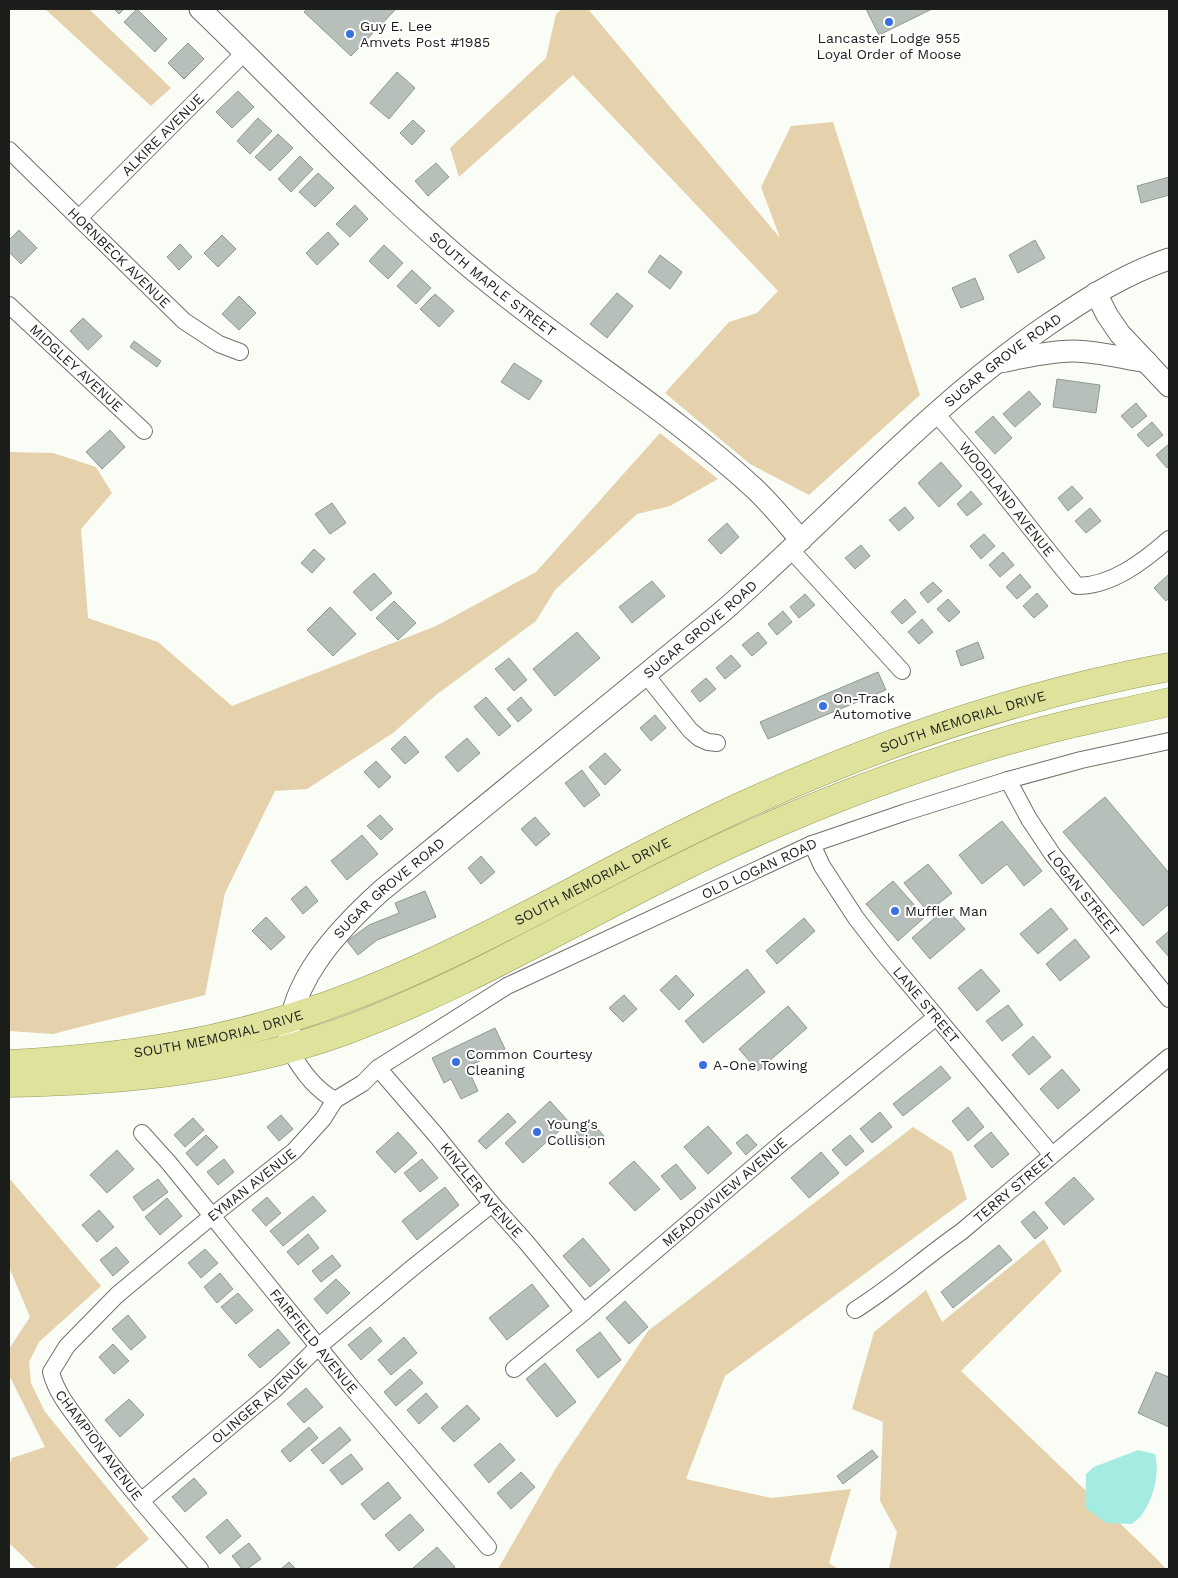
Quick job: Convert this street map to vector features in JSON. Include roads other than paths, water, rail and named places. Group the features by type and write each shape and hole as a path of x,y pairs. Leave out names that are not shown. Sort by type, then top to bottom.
{"highway":[{"name":"SOUTH MEMORIAL DRIVE","path":"9,1064 111,1056 176,1046 219,1037 291,1017 396,978 466,945 702,825 844,762 926,732 1010,705 1074,688 1169,667"},
{"name":"SOUTH MEMORIAL DRIVE","path":"9,1083 141,1077 207,1067 290,1048 343,1031 406,1006 477,973 724,847 822,804 876,783 959,756 1065,725 1169,702"}],"street":[{"name":"SOUTH MAPLE STREET","path":"200,9 387,192 452,252 503,294 714,454 756,490 796,545"},
{"name":"ALKIRE AVENUE","path":"79,218 245,52"},
{"name":"HORNBECK AVENUE","path":"9,150 184,321 219,344 240,352"},
{"name":"SUGAR GROVE ROAD","path":"290,1048 288,1034 291,1017 300,994 317,962 355,915 381,891 646,676 729,606 949,400 1014,348 1096,293 1126,276 1169,259"},
{"path":"1096,293 1107,315 1120,334 1169,386"},
{"name":"MIDGLEY AVENUE","path":"9,305 144,431"},
{"path":"996,363 1046,353 1072,351 1147,362"},
{"name":"WOODLAND AVENUE","path":"935,414 988,474 1077,586 1088,586 1117,576 1138,564 1169,539"},
{"path":"796,545 902,671"},
{"path":"646,676 690,730 699,738 716,743"},
{"name":"OLD LOGAN ROAD","path":"378,1068 507,986 812,844 1008,780 1081,760 1169,740"},
{"name":"LOGAN STREET","path":"1008,780 1029,819 1053,855 1169,999"},
{"name":"LANE STREET","path":"812,844 822,866 856,918 1052,1155"},
{"name":"MEADOWVIEW AVENUE","path":"514,1369 584,1312 784,1141 936,1017"},
{"path":"290,1048 297,1065 314,1085 335,1100"},
{"name":"TERRY STREET","path":"855,1310 961,1232 1169,1058"},
{"name":"EYMAN AVENUE","path":"117,1295 294,1151 323,1118 335,1100 363,1083 378,1068"},
{"name":"KINZLER AVENUE","path":"378,1068 584,1312"},
{"name":"FAIRFIELD AVENUE","path":"142,1134 169,1163 318,1347 488,1547"},
{"name":"OLINGER AVENUE","path":"140,1501 276,1389 318,1347 492,1204"},
{"name":"CHAMPION AVENUE","path":"117,1295 67,1346 51,1372 54,1383 97,1447 140,1501 200,1569"}],"water":[{"path":"1138,1450 1155,1454 1157,1469 1155,1484 1147,1507 1132,1524 1106,1523 1085,1508 1086,1474 1094,1467"}],"place":[{"name":"Lancaster Lodge 955 Loyal Order of Moose","path":"889,22"},
{"name":"Guy E. Lee Amvets Post #1985","path":"350,34"},
{"name":"On-Track Automotive","path":"823,706"},
{"name":"Muffler Man","path":"895,911"},
{"name":"Common Courtesy Cleaning","path":"456,1062"},
{"name":"A-One Towing","path":"703,1065"},
{"name":"Young's Collision","path":"537,1132"}]}
